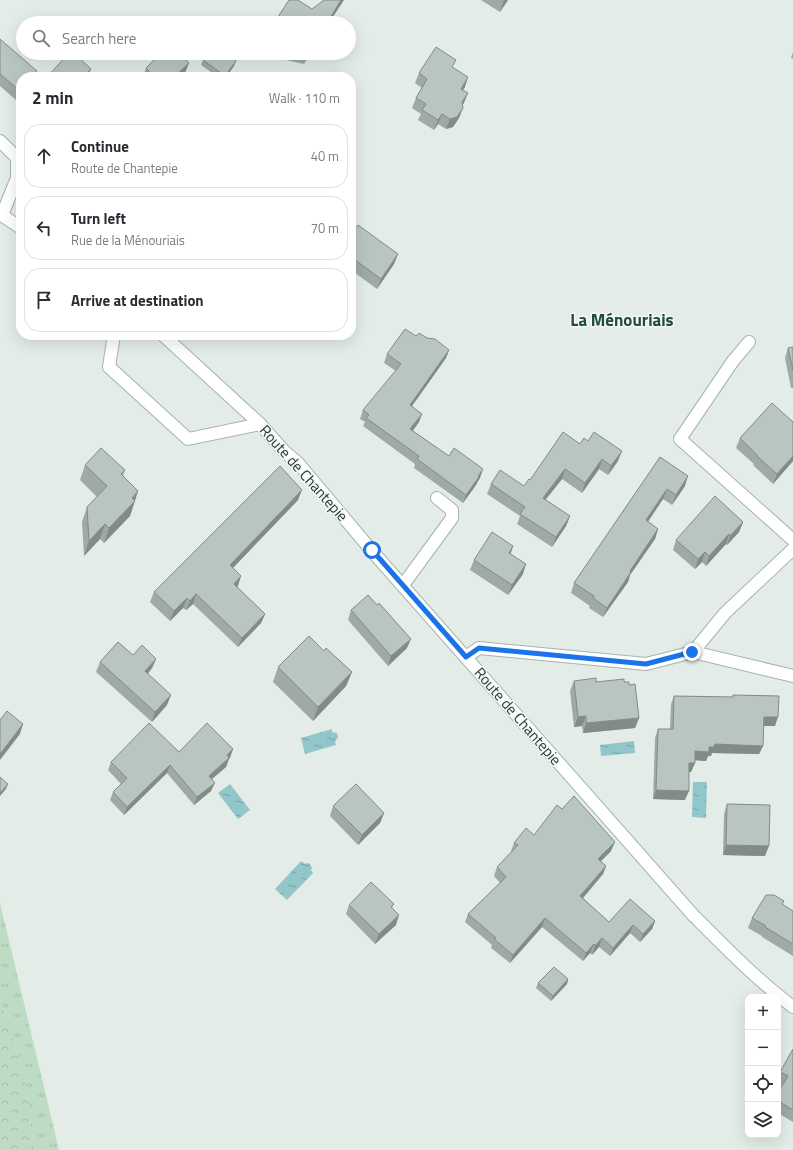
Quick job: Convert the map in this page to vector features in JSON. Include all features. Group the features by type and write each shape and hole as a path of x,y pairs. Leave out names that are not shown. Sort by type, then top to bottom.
{"street":[{"path":"0,141 16,157"},
{"path":"16,180 1,214 16,224"},
{"path":"113,340 109,367 188,439 260,424"},
{"name":"Route de Chantepie","path":"168,340 260,424 284,451 298,463 693,916 749,970 793,1007"},
{"path":"749,342 733,361 680,439 793,540"},
{"path":"403,585 452,518 452,510 437,498"},
{"path":"692,652 725,613 793,549"},
{"path":"466,657 479,648 646,664 692,652 793,676"}],"green space":[{"path":"0,903 59,1150 34,1150 25,1077 0,999"},
{"path":"0,999 25,1077 34,1150 0,1150"}],"water":[{"path":"332,729 332,732 337,733 338,737 335,742 336,745 305,754 301,738"},
{"path":"634,741 635,753 601,756 600,745"},
{"path":"693,782 707,782 706,818 692,817"},
{"path":"230,784 250,810 238,819 218,793"},
{"path":"301,861 305,864 310,864 313,873 287,900 275,889"}],"building":[{"path":"289,0 298,0 312,9 324,0 341,0 331,16 279,16"},
{"path":"0,39 16,53 16,60 24,60 37,71 16,72 16,87 0,74"},
{"path":"436,47 456,60 452,67 468,77 461,89 468,93 462,102 463,108 457,117 450,119 442,114 438,120 422,110 426,104 416,98 427,79 419,73"},
{"path":"63,60 81,60 91,69 88,72 52,72"},
{"path":"154,60 186,60 189,63 179,72 150,72 146,68"},
{"path":"203,60 236,61 228,72 220,72"},
{"path":"358,225 398,254 381,279 356,261 356,228"},
{"path":"405,329 416,336 419,333 427,338 435,339 449,350 410,405 422,414 410,429 449,456 454,448 483,469 466,495 417,459 419,456 366,418 369,415 363,410 401,364 387,354"},
{"path":"793,347 793,370 788,348"},
{"path":"772,403 793,422 793,456 777,474 740,438"},
{"path":"563,432 580,444 584,438 588,441 594,432 622,451 611,466 602,459 585,483 565,469 543,498 570,516 556,537 520,514 525,507 491,484 500,470 524,486 529,479 530,480"},
{"path":"101,448 125,470 121,474 138,491 132,498 135,501 109,528 105,524 89,541 87,507 107,486 85,465"},
{"path":"660,457 688,476 676,495 667,489 646,520 658,529 607,608 593,598 594,596 574,583"},
{"path":"280,466 302,490 230,565 241,576 234,584 265,614 242,638 196,594 190,601 187,598 174,611 154,592"},
{"path":"715,496 743,522 730,536 729,534 709,556 705,552 698,559 676,540"},
{"path":"492,532 513,546 509,553 526,564 512,585 474,560"},
{"path":"368,595 377,605 379,603 411,639 391,656 351,610"},
{"path":"309,636 324,651 326,648 352,672 318,707 278,667"},
{"path":"118,642 133,655 142,645 156,659 145,671 171,695 155,712 100,662"},
{"path":"596,678 596,682 624,679 624,682 629,682 629,685 635,684 639,718 586,723 586,716 578,717 574,681"},
{"path":"733,695 779,696 778,717 764,717 763,746 715,744 714,747 709,747 709,752 695,751 695,763 689,763 689,791 656,790 658,729 673,729 674,696 733,697"},
{"path":"7,711 23,724 0,754 0,720"},
{"path":"149,723 179,752 207,723 233,749 227,755 229,758 209,776 215,783 197,797 170,765 127,807 113,792 127,778 111,762"},
{"path":"0,777 8,784 0,793"},
{"path":"356,784 384,813 362,835 333,806"},
{"path":"574,796 615,842 598,859 606,866 580,896 609,922 630,899 655,921 643,934 633,925 613,948 602,938 586,953 545,918 513,955 468,914 506,877 497,867 518,845 514,843 526,828 534,835 557,805 562,809"},
{"path":"727,804 770,805 769,846 726,845"},
{"path":"371,882 394,904 391,907 399,915 379,934 349,905"},
{"path":"766,895 774,895 784,901 782,904 793,911 793,944 752,918"},
{"path":"554,967 568,979 553,996 538,983"},
{"path":"793,1049 793,1110 781,1103 781,1087 788,1076 781,1072"}],"district":[{"name":"La Ménouriais","path":"622,320"}],"route":[{"path":"372,550 466,657 479,648 646,664 692,652"}]}
